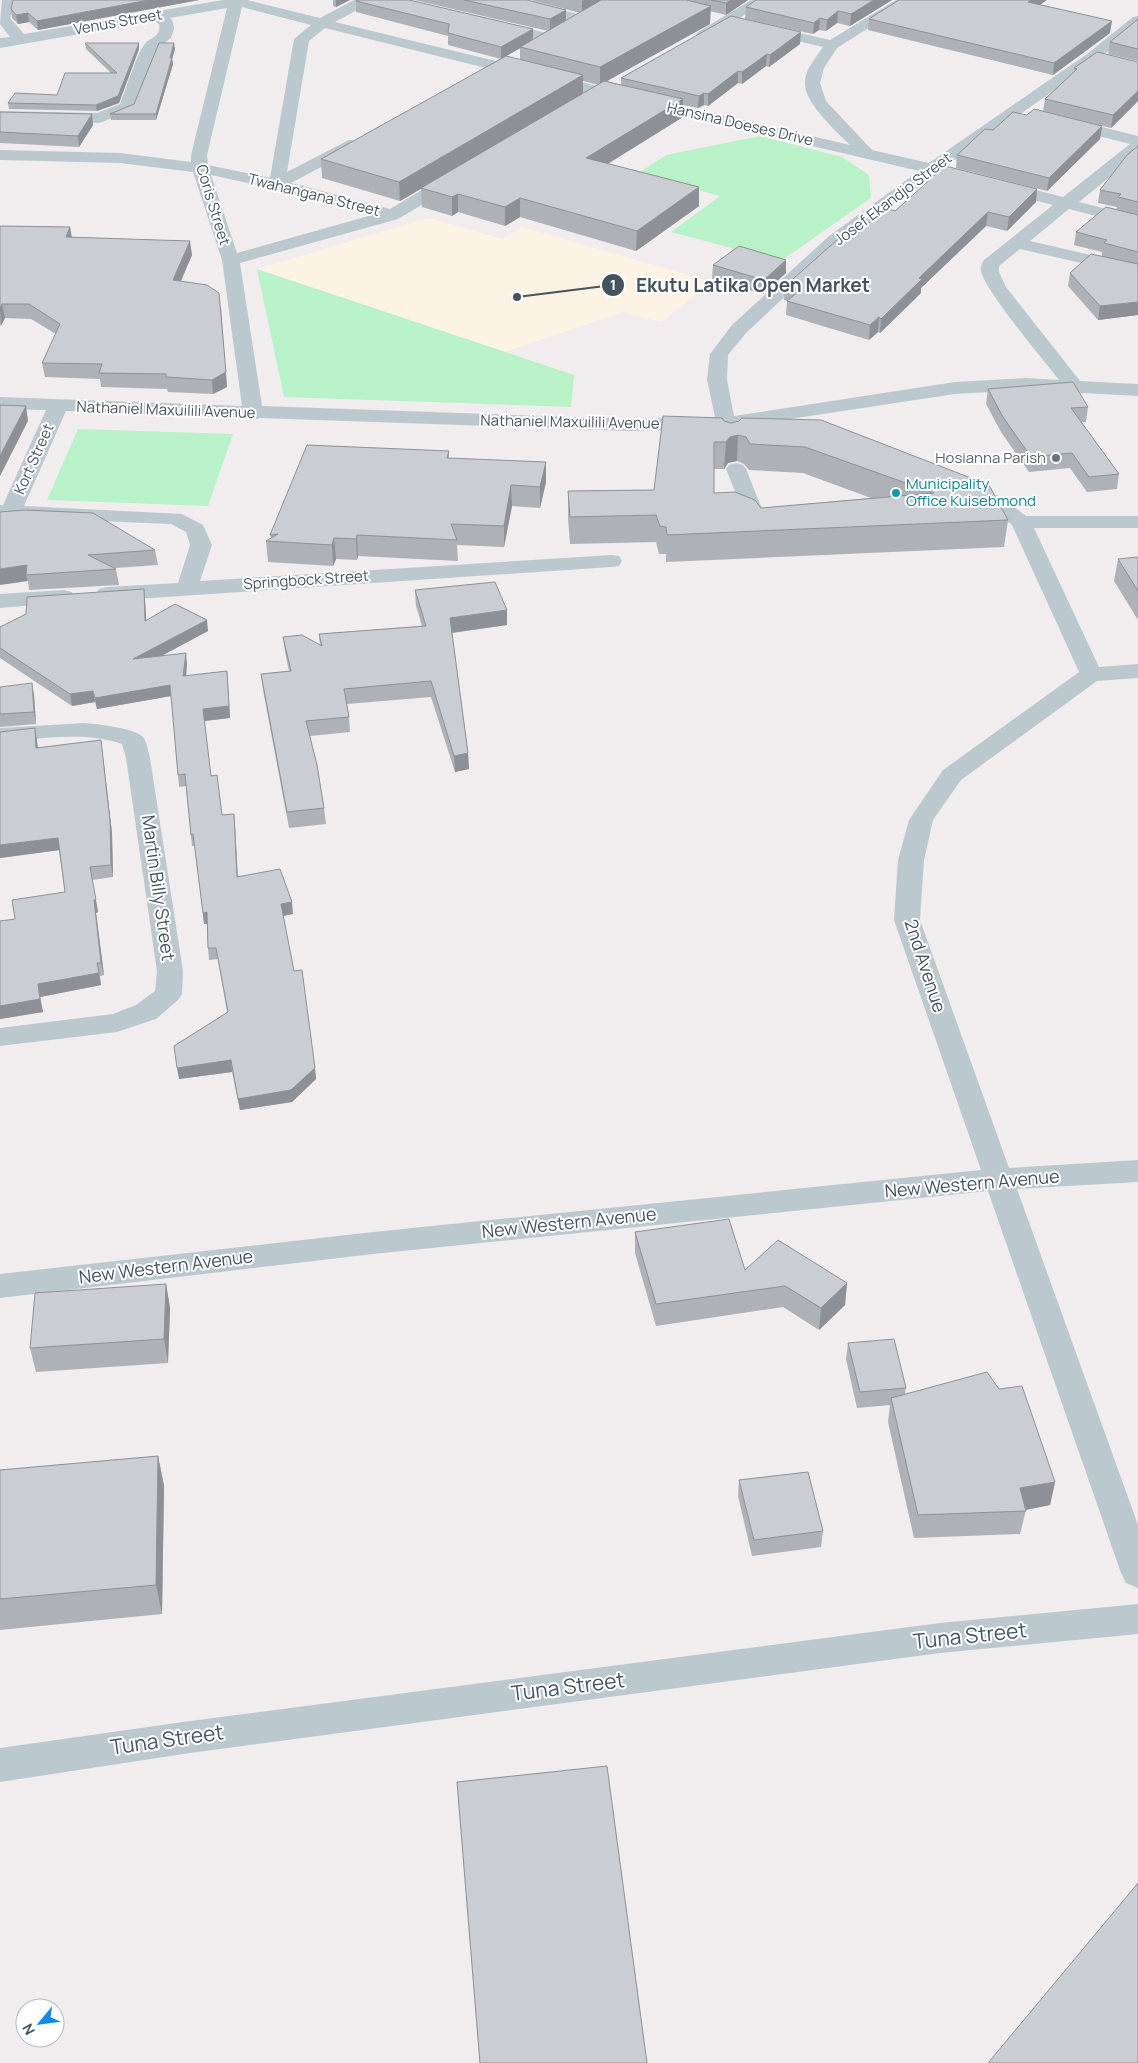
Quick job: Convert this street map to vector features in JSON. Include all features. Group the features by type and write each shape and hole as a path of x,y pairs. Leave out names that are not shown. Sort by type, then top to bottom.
{"street":[{"path":"9,0 2,14 4,21 20,39"},
{"path":"278,184 300,42 323,22 364,0"},
{"path":"506,0 584,20"},
{"path":"686,44 729,21 761,0"},
{"path":"710,17 832,45 906,0"},
{"name":"Hansina Doeses Drive","path":"237,1 602,92 932,169 1138,222"},
{"name":"Venus Street","path":"0,43 237,1"},
{"name":"Coris Street","path":"237,1 198,155 200,168 231,260 253,414"},
{"path":"534,48 599,12"},
{"path":"0,116 99,118 127,107 152,46 164,38 167,29 166,22 156,16"},
{"name":"Josef Ekandjo Street","path":"728,433 717,380 719,354 739,329 836,240 932,169 1092,57 1138,20"},
{"path":"483,22 559,34"},
{"name":"Hansina Doeses Drive","path":"832,45 816,68 812,83 819,102 866,154"},
{"path":"476,80 518,57"},
{"path":"1092,57 1110,61"},
{"path":"585,102 619,82"},
{"path":"1016,111 1034,116"},
{"path":"1053,120 1138,141"},
{"path":"278,184 372,134"},
{"path":"1073,385 998,288 990,272 990,264 1138,146"},
{"name":"Twahangana Street","path":"0,155 123,159 200,168 278,184 392,214 468,170"},
{"path":"231,260 392,214"},
{"path":"1017,243 1138,271"},
{"name":"Nathaniel Maxuilili Avenue","path":"0,403 253,414 628,425 728,433 772,417 955,388 1026,384 1073,385 1138,390"},
{"name":"Kort Street","path":"6,511 58,406"},
{"path":"772,417 808,431"},
{"path":"736,469 754,514"},
{"path":"952,484 994,501 1021,522 1091,674 1138,671"},
{"path":"6,511 175,518 196,529 201,545 187,588"},
{"path":"1021,522 1138,522"},
{"name":"Springbock Street","path":"0,602 612,561"},
{"name":"2nd Avenue","path":"1091,674 952,775 921,820 911,860 907,920 1138,1573"},
{"name":"Martin Billy Street","path":"0,735 78,729 114,733 133,740 138,758 170,971 168,994 146,1012 117,1024 0,1038"},
{"name":"New Western Avenue","path":"0,1286 373,1243 1000,1179 1138,1171"},
{"name":"Tuna Street","path":"0,1765 190,1736 920,1641 1138,1620"}],"shaded area":[{"path":"429,218 502,239 522,227 712,282 661,322 623,312 504,352 257,269"}],"green space":[{"path":"760,136 842,157 869,175 871,198 781,261 671,232 720,196 680,185 602,197 666,155"},
{"path":"257,269 574,375 571,407 284,397"},
{"path":"78,429 233,434 208,506 47,500"}],"building":[{"path":"13,0 149,0 37,21 28,13 16,15 11,9"},
{"path":"409,0 533,29 501,47 448,33 449,24 356,1"},
{"path":"464,0 527,0 566,10 550,19"},
{"path":"601,0 686,0 711,6 600,67 520,47"},
{"path":"711,0 731,0 726,3"},
{"path":"756,0 874,0 851,14 838,11 827,20 820,18 814,23 746,7"},
{"path":"899,0 1031,0 1028,2 1112,21 1054,63 869,19"},
{"path":"731,16 801,32 770,55 767,54 742,72 738,71 708,94 704,93 699,96 621,78"},
{"path":"1138,19 1138,49 1110,42"},
{"path":"85,43 139,43 118,96 96,105 8,103 15,93 57,95 65,73 117,73"},
{"path":"159,43 174,43 170,58 172,58 156,114 110,114 134,104"},
{"path":"1097,52 1138,62 1138,91 1113,115 1045,99 1077,69 1074,68"},
{"path":"506,56 583,75 399,182 321,159"},
{"path":"604,81 683,99 586,158 699,187 637,231 520,198 505,207 458,194 452,197 421,188"},
{"path":"1034,109 1102,126 1049,178 957,155 985,129 993,130 1013,112 1027,115"},
{"path":"0,112 92,114 78,136 0,132"},
{"path":"1138,146 1138,202 1118,197 1121,194 1100,190 1127,155"},
{"path":"945,166 1037,189 1009,217 988,212 919,278 922,279 881,319 879,317 870,325 787,301 800,290 785,286 846,232 856,235 885,208 895,211"},
{"path":"1106,207 1138,215 1138,252 1104,243 1107,240 1076,232"},
{"path":"0,226 70,227 66,237 190,241 173,280 207,285 219,293 226,372 212,380 166,377 166,374 99,373 102,364 42,363 60,324 29,304 2,304 0,308"},
{"path":"739,246 786,260 764,280 713,265"},
{"path":"1091,254 1138,264 1138,302 1100,306 1070,273"},
{"path":"1073,382 1088,407 1071,408 1119,474 1089,477 1072,453 1031,457 1003,417 988,389"},
{"path":"0,405 26,406 0,456"},
{"path":"663,416 722,418 724,421 731,423 742,418 821,420 989,485 1008,520 667,535 666,527 660,526 656,515 570,517 568,491 654,490","holes":["738,435 746,437 750,444 805,447 934,493 761,508 755,500 735,492 714,493 714,442 726,442 730,437"]},
{"path":"307,445 449,451 447,458 546,462 540,487 511,485 504,526 451,524 457,540 357,535 356,539 334,538 332,545 266,541 278,534 270,535"},
{"path":"25,510 93,513 155,550 88,555 116,569 26,575 27,565 0,569 0,512"},
{"path":"1138,557 1138,591 1118,559"},
{"path":"495,582 507,610 450,618 468,753 454,756 431,681 344,689 349,717 306,721 317,765 324,808 287,812 261,674 291,671 283,637 302,635 322,646 319,634 426,626 415,590"},
{"path":"144,589 145,621 175,604 207,620 133,659 186,653 183,676 227,671 229,706 203,709 211,776 217,775 222,815 234,814 237,877 280,869 292,902 281,904 294,971 302,970 315,1068 291,1090 238,1099 231,1060 177,1068 174,1046 228,1012 216,948 208,948 207,912 203,913 193,834 191,835 185,774 178,775 170,685 95,698 93,691 70,694 0,648 0,627 26,614 27,597"},
{"path":"32,683 34,712 0,714 0,687"},
{"path":"35,728 36,748 101,740 110,821 111,865 90,867 96,900 94,900 101,963 97,963 99,973 38,984 40,999 0,1006 0,921 15,919 12,900 65,892 58,838 0,845 0,732"},
{"path":"729,1219 745,1270 778,1240 847,1283 821,1308 785,1286 656,1304 635,1232"},
{"path":"166,1284 164,1339 30,1348 35,1293"},
{"path":"894,1339 906,1388 860,1392 848,1343"},
{"path":"987,1372 999,1389 1022,1386 1055,1482 1020,1488 1026,1511 918,1515 891,1398"},
{"path":"158,1456 156,1585 0,1599 0,1470"},
{"path":"808,1472 823,1531 754,1540 739,1480"},
{"path":"607,1766 647,2063 480,2063 457,1782"},
{"path":"1138,1883 1138,2063 988,2063"}],"place":[{"name":"Ekutu Latika Open Market","path":"517,297"},
{"name":"Hosianna Parish","path":"1056,458"},
{"name":"Municipality Office Kuisebmond","path":"896,493"}]}
